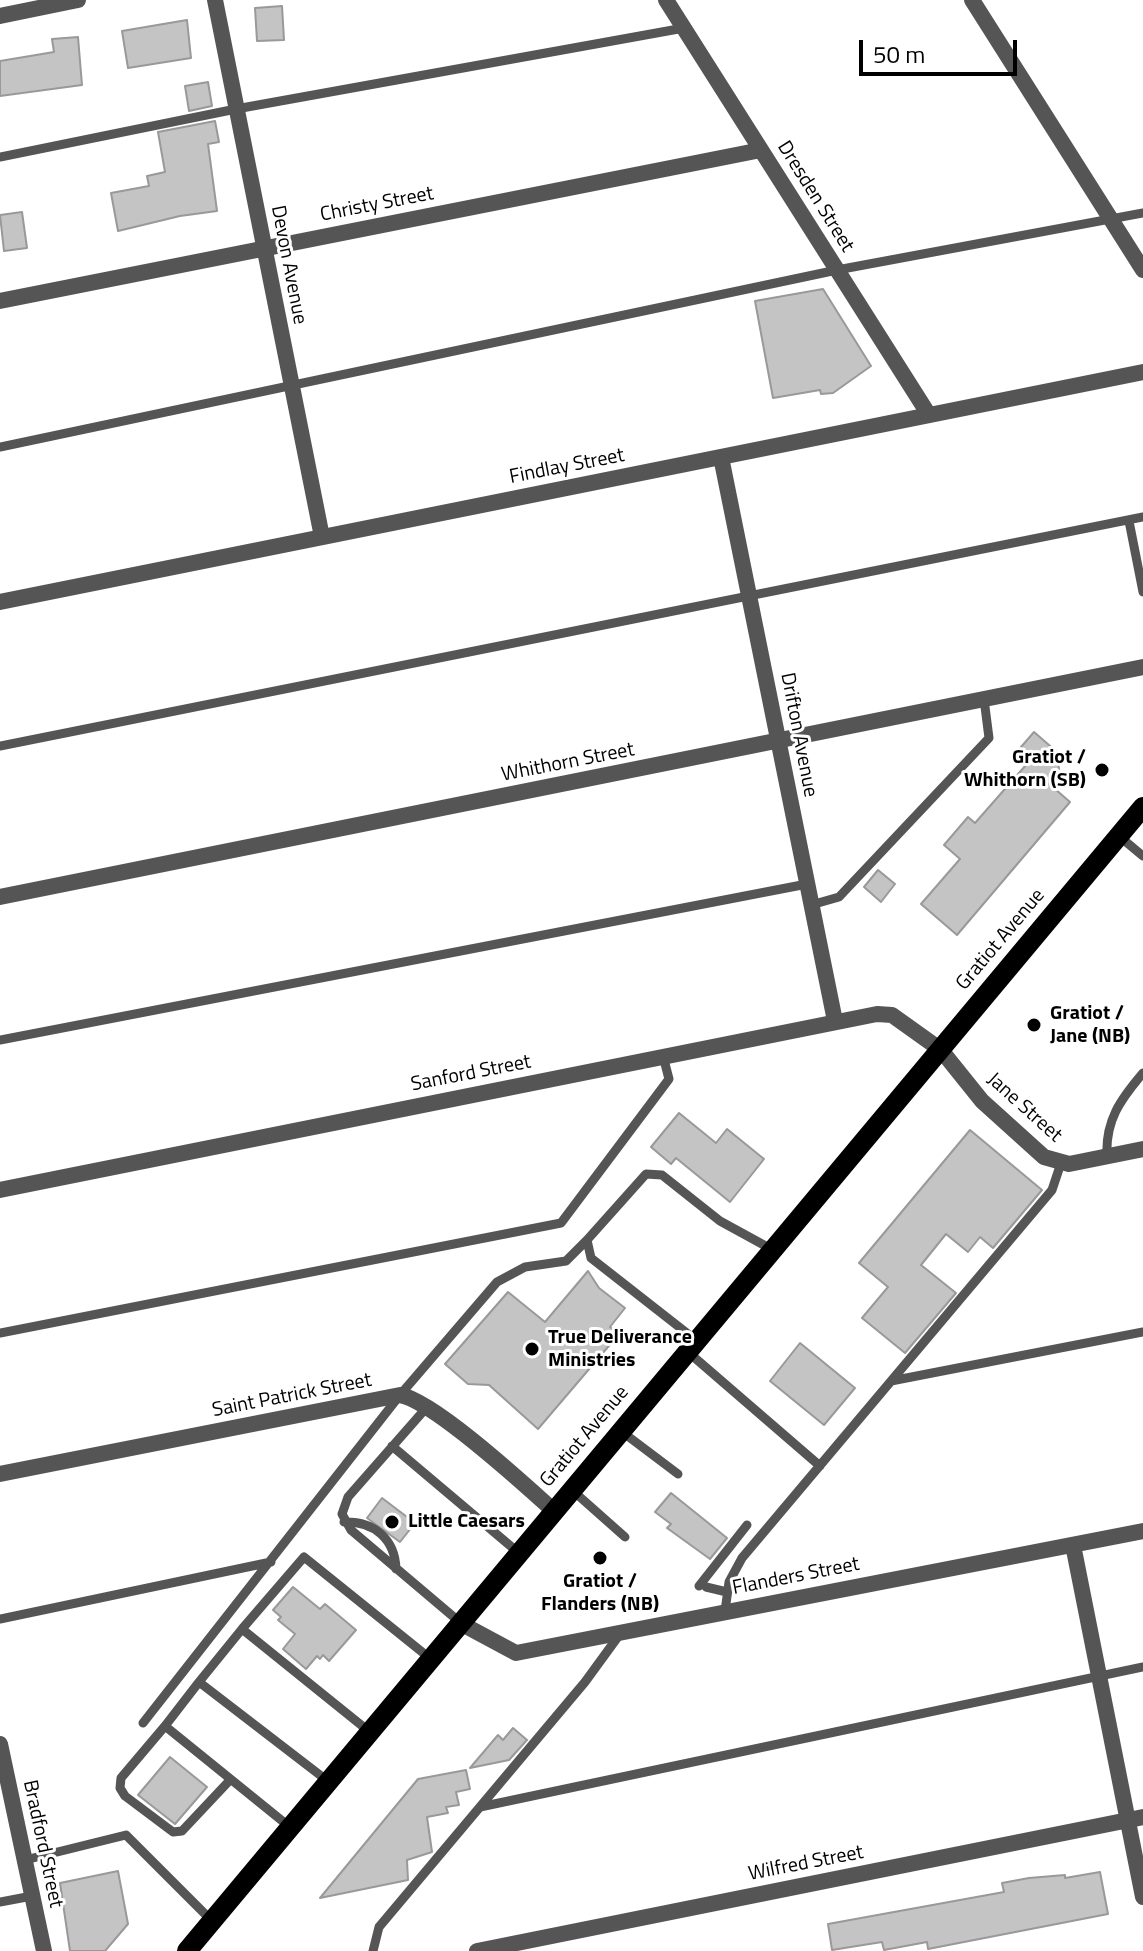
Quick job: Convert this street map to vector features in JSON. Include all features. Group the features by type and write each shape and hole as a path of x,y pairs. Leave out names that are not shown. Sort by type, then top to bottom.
{"main road":[{"name":"Gratiot Avenue","path":"187,1951 1143,807"}],"street":[{"path":"0,16 78,0"},
{"name":"Devon Avenue","path":"215,0 322,537"},
{"name":"Dresden Street","path":"666,0 929,415"},
{"path":"972,0 1143,270"},
{"name":"Christy Street","path":"0,301 761,150"},
{"name":"Findlay Street","path":"0,602 1143,372"},
{"name":"Drifton Avenue","path":"721,457 835,1021"},
{"name":"Whithorn Street","path":"0,897 1143,667"},
{"name":"Sanford Street","path":"0,1190 835,1021 892,1015 941,1050"},
{"name":"Jane Street","path":"941,1050 982,1101 1044,1157 1061,1163 1143,1149"},
{"name":"Saint Patrick Street","path":"0,1474 400,1395 427,1407 511,1472 554,1511"},
{"name":"Flanders Street","path":"462,1624 516,1653 1143,1531"},
{"path":"1073,1545 1099,1676 1135,1818 1143,1897"},
{"name":"Bradford Street","path":"1,1752 44,1951"},
{"name":"Wilfred Street","path":"477,1951 1135,1818"}],"lane":[{"path":"0,157 236,109 684,28"},
{"path":"0,447 837,270 1143,213"},
{"path":"0,746 1143,517"},
{"path":"1129,521 1143,592"},
{"path":"811,905 839,897 989,738 984,699"},
{"path":"1119,836 1143,856"},
{"path":"0,1040 807,884"},
{"path":"0,1333 561,1223 669,1079 663,1056"},
{"path":"1107,1157 1105,1133 1111,1116 1143,1073"},
{"path":"727,1592 702,1587 820,1466 1052,1190 1061,1163"},
{"path":"143,1723 400,1395 497,1282 525,1267 566,1261 646,1174 662,1175 720,1221 773,1250"},
{"path":"587,1240 591,1258 692,1346 820,1466"},
{"path":"891,1381 1143,1332"},
{"path":"427,1407 348,1497 342,1514 344,1522 462,1624"},
{"path":"621,1431 678,1474"},
{"path":"392,1446 520,1554"},
{"path":"572,1490 625,1537"},
{"path":"344,1522 366,1523 389,1540 396,1554 396,1569"},
{"path":"725,1611 727,1592 754,1531"},
{"path":"230,1780 182,1831 173,1832 125,1796 120,1788 121,1778 304,1557 432,1660"},
{"path":"0,1619 271,1562"},
{"path":"242,1629 371,1733"},
{"path":"373,1951 379,1927 585,1682 623,1631"},
{"path":"480,1807 1143,1667"},
{"path":"199,1682 329,1782"},
{"path":"165,1726 291,1828"},
{"path":"25,1860 126,1835 212,1921"},
{"path":"0,1902 32,1896"}],"building":[{"path":"282,6 284,40 257,41 255,8"},
{"path":"187,20 191,58 128,68 122,31"},
{"path":"78,37 82,85 0,96 0,61 54,52 52,39"},
{"path":"208,82 212,106 189,111 185,86"},
{"path":"215,121 219,142 208,144 217,211 180,216 118,231 111,193 149,186 147,176 165,172 158,132"},
{"path":"22,212 27,248 4,251 0,215"},
{"path":"823,289 871,366 833,393 821,394 820,390 773,398 755,301"},
{"path":"1034,732 1057,752 1059,769 1047,782 1070,802 957,935 921,904 960,859 944,845 968,817 975,823 1026,765 1015,754"},
{"path":"878,870 895,884 881,902 864,887"},
{"path":"679,1113 716,1143 727,1129 764,1159 730,1202 676,1158 671,1164 651,1147"},
{"path":"970,1130 1042,1190 993,1248 980,1237 968,1252 946,1234 921,1265 956,1293 905,1353 862,1318 888,1287 859,1263"},
{"name":"True Deliverance Ministries","path":"588,1271 599,1288 625,1308 610,1327 619,1334 538,1429 489,1385 468,1384 445,1364 508,1292 545,1322"},
{"path":"800,1343 855,1388 824,1425 770,1381"},
{"path":"671,1493 727,1538 710,1559 667,1528 671,1524 655,1512"},
{"name":"Little Caesars","path":"382,1498 415,1523 400,1542 367,1518"},
{"path":"293,1587 320,1609 325,1604 356,1630 329,1661 323,1655 320,1659 317,1656 306,1669 283,1649 295,1634 278,1620 281,1617 273,1610"},
{"path":"513,1728 527,1740 509,1760 470,1768 498,1735 503,1740"},
{"path":"170,1757 207,1787 175,1824 138,1795"},
{"path":"466,1770 470,1789 456,1792 459,1805 446,1807 448,1813 427,1817 432,1852 407,1860 408,1880 320,1898 418,1779"},
{"path":"118,1871 128,1924 105,1951 70,1951 60,1883"},
{"path":"1100,1872 1108,1914 928,1949 927,1942 884,1950 882,1942 832,1950 828,1924 1004,1892 1002,1883"}],"place":[{"name":"Gratiot / Whithorn (SB)","path":"1102,770"},
{"name":"Gratiot / Jane (NB)","path":"1034,1025"},
{"name":"True Deliverance Ministries","path":"532,1349"},
{"name":"Little Caesars","path":"392,1522"},
{"name":"Gratiot / Flanders (NB)","path":"600,1558"}]}
